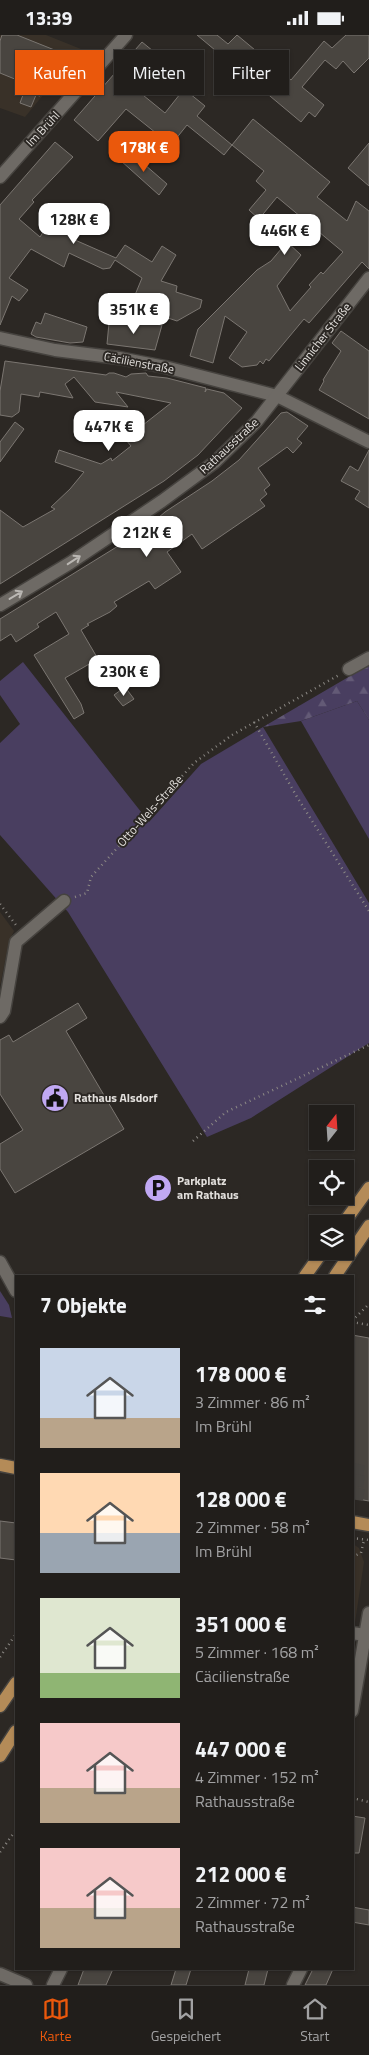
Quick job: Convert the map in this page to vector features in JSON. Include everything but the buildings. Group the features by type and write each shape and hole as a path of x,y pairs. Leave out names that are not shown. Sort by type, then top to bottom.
{"main road":[{"path":"350,1215 369,1188"},
{"path":"336,1275 369,1226"},
{"path":"307,1275 317,1260"},
{"path":"354,1522 369,1525"},
{"path":"0,1706 15,1684"},
{"path":"0,1755 15,1732"}],"street":[{"name":"Im Brühl","path":"0,177 126,35"},
{"name":"Linnicher Straße","path":"277,396 369,278"},
{"name":"Cäcilienstraße","path":"1,340 165,367 277,396 369,442"},
{"name":"Rathausstraße","path":"0,605 78,558 162,501 215,462 257,421 277,396"},
{"path":"349,669 369,658"},
{"path":"0,1017 4,1011 16,942 23,934 64,901"},
{"path":"0,1262 15,1289"},
{"path":"354,1689 359,1634 369,1613"},
{"path":"53,1985 60,1970"},
{"path":"293,1985 301,1970"},
{"path":"0,1974 26,1985"}],"path":[{"name":"Otto-Wels-Straße","path":"64,901 87,893 92,877 194,763 254,722 349,669"},
{"path":"254,722 297,797 369,911"},
{"path":"0,904 23,934"},
{"path":"193,1141 226,1113 369,1045"},
{"path":"354,1319 369,1304"},
{"path":"354,1321 369,1325"},
{"path":"354,1538 369,1540"},
{"path":"354,1556 361,1553 364,1540"},
{"path":"0,1657 15,1635"},
{"path":"354,1798 369,1802"},
{"path":"0,1852 15,1831"}],"shaded area":[{"path":"0,35 46,35 81,49 15,50 15,95 43,95 25,117 0,108"},
{"path":"0,912 14,931 9,941 0,986"},
{"path":"354,1545 359,1548 364,1562 354,1629"}],"green space":[{"path":"23,662 149,822 201,764 263,727 369,903 369,1043 251,1118 207,1137 68,912 0,835 0,743 20,724 0,695 0,681"},
{"path":"369,665 369,720 357,701 301,721 263,727"},
{"path":"357,701 369,720 369,839 301,721"},
{"path":"0,1291 9,1305 12,1318 0,1316"}],"tunnel":[{"path":"354,1469 369,1472"},
{"path":"354,1480 369,1482"},
{"path":"354,1493 369,1496"}],"place":[{"name":"Rathaus Alsdorf","path":"55,1098"},
{"name":"Parkplatz am Rathaus","path":"158,1188"}]}
